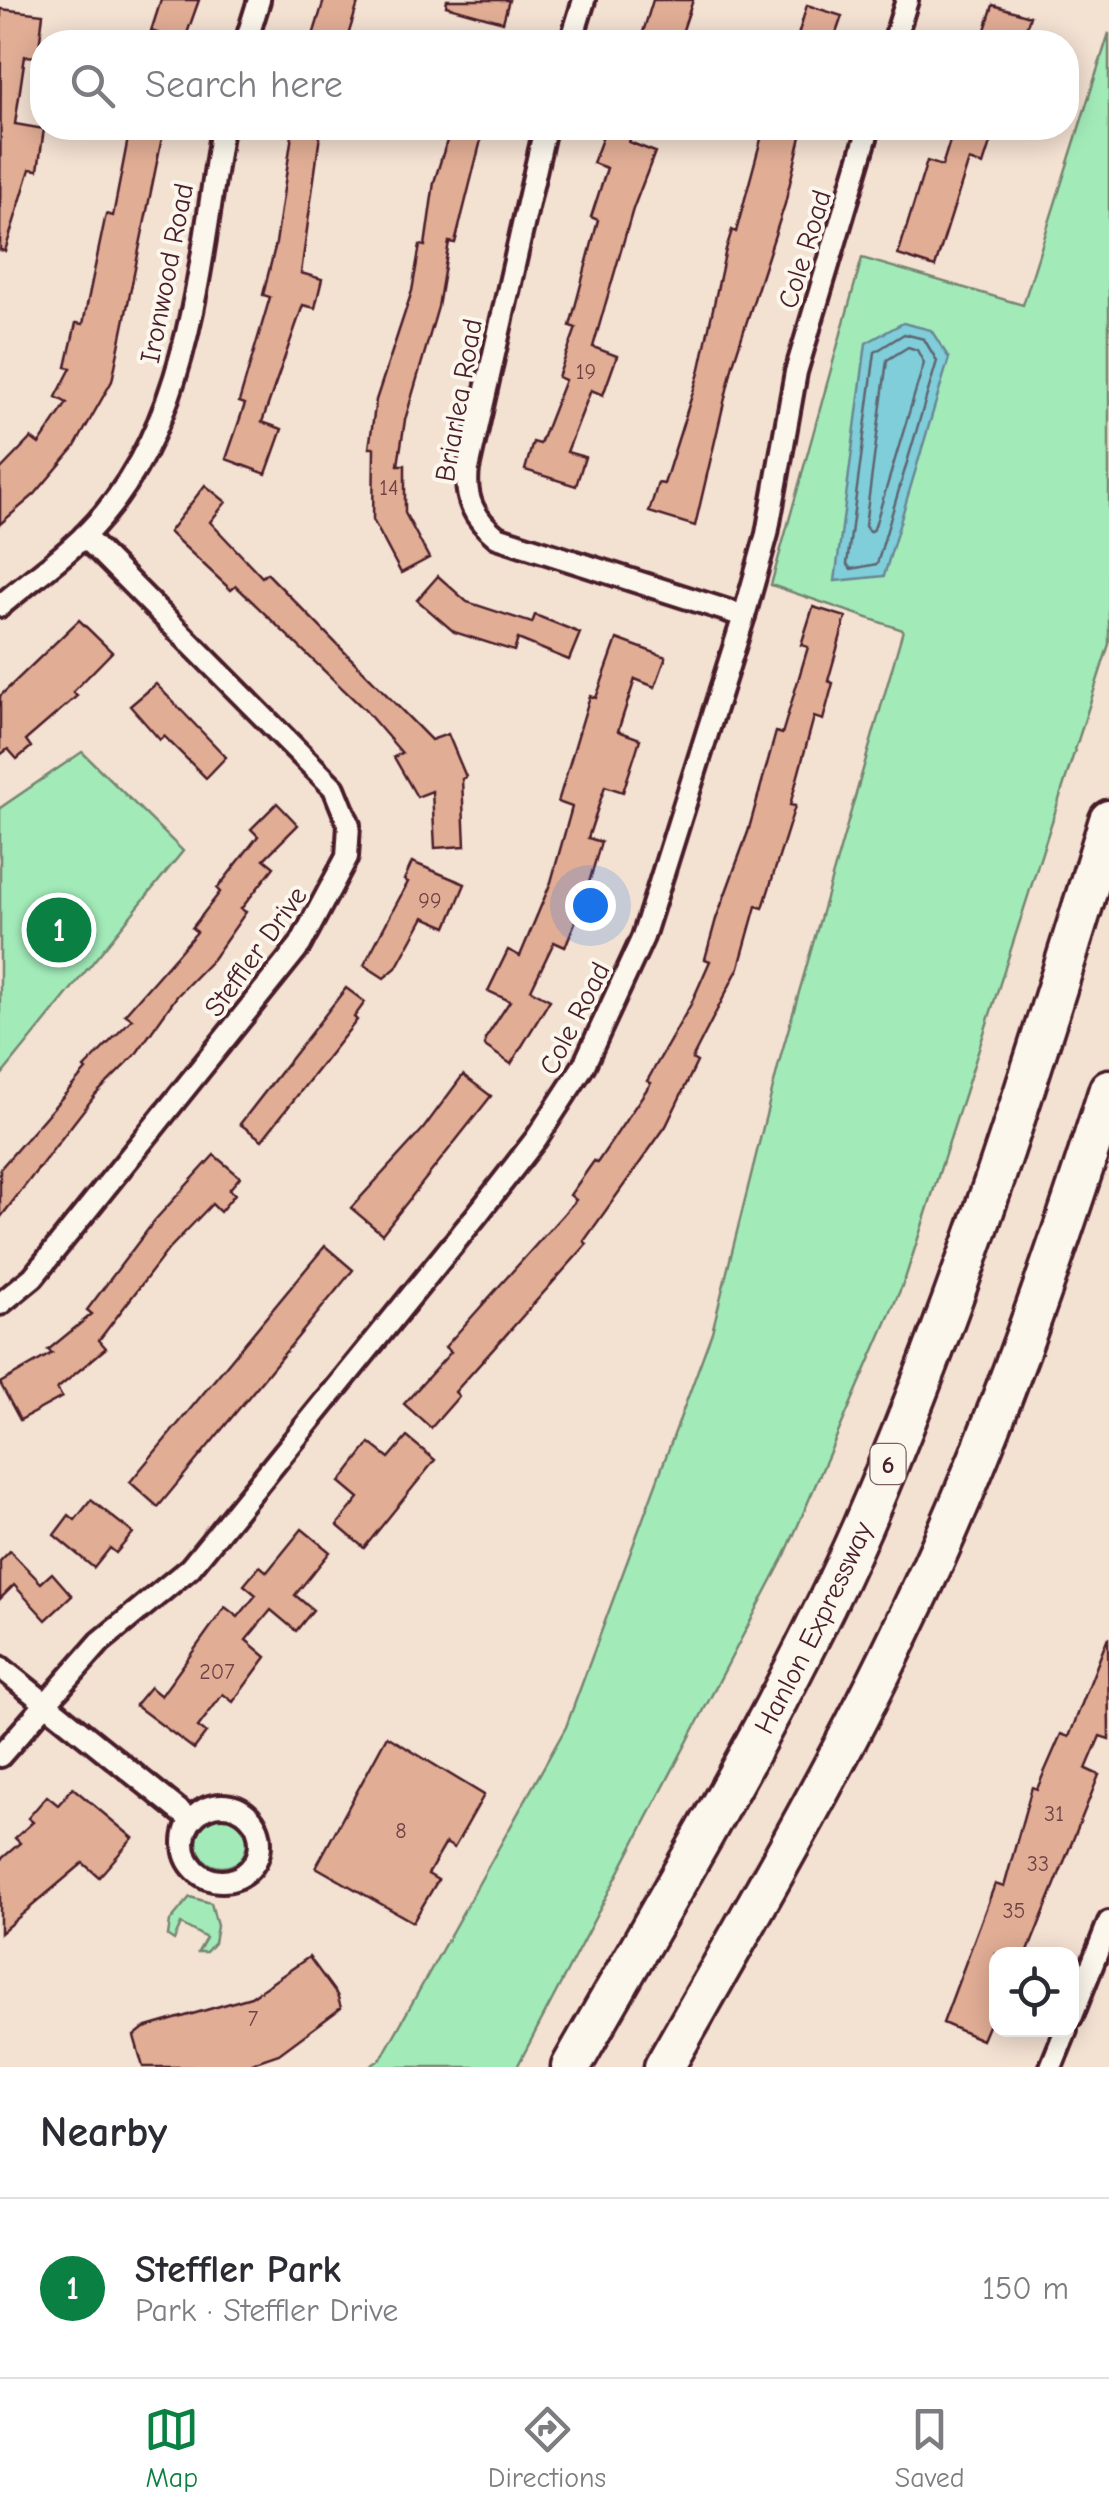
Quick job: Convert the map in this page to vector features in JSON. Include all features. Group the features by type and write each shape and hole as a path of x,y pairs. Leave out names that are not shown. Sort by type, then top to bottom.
{"highway":[{"name":"Hanlon Expressway","path":"571,2067 756,1737 860,1532 949,1314 1030,1077 1109,820"},
{"path":"664,2067 910,1615 976,1467 1044,1291 1109,1089"}],"street":[{"path":"250,30 259,0"},
{"path":"575,30 584,0"},
{"path":"898,30 907,0"},
{"name":"Ironwood Road","path":"0,606 84,536 143,456 185,353 220,140"},
{"name":"Briarlea Road","path":"542,140 468,469 466,489 470,507 480,524 497,537 744,616"},
{"name":"Cole Road","path":"0,1756 49,1705 100,1642 190,1568 476,1216 569,1090 615,1006 643,936 744,616 767,534 796,372 865,140"},
{"name":"Steffler Drive","path":"0,1304 33,1277 300,944 339,878 350,841 345,810 334,788 84,536"},
{"path":"0,1667 191,1820"},
{"path":"1079,1998 1109,1922"},
{"path":"1051,2067 1063,2037"}],"green space":[{"path":"1109,33 1109,644 905,1279 785,1555 517,2067 369,2067 381,2059 566,1727 712,1332 781,1055 903,630 771,585 862,258 1023,305 1075,140 1079,140 1079,128"},
{"path":"82,752 183,851 0,1077 0,808"},
{"path":"222,1817 240,1824 247,1842 240,1860 222,1867 204,1860 197,1842 204,1824"},
{"path":"190,1897 211,1903 217,1926 214,1943 206,1952 198,1952 206,1938 181,1924 174,1940 168,1936 170,1921"}],"water":[{"path":"903,323 931,330 949,358 884,576 835,581 866,343"}],"building":[{"path":"161,0 199,0 188,30 151,30"},
{"path":"324,0 359,0 350,30 315,30"},
{"path":"447,0 509,0 503,22 446,6"},
{"path":"653,0 693,0 683,30 644,30"},
{"path":"807,5 842,16 837,30 800,30"},
{"path":"993,5 1030,16 1026,30 985,30"},
{"path":"1,9 43,14 41,30 30,30 30,56 25,56 15,124 30,127 30,140 42,140 38,170 30,169 5,251 0,250"},
{"path":"128,140 162,140 112,381 74,448 35,494 0,524 0,470 31,438 39,444 67,403 56,397 71,368 66,367 76,323 83,324 106,214 113,216"},
{"path":"291,140 319,140 301,273 322,279 315,308 303,305 262,422 282,429 266,474 226,459 245,404 239,402 270,297 263,295 276,243"},
{"path":"447,140 481,140 455,243 449,242 438,307 405,420 398,465 405,465 405,513 429,558 401,573 373,520 374,448 369,448 376,400 412,291 420,245 425,246 434,182"},
{"path":"602,140 630,140 655,152 633,209 593,347 617,356 603,395 591,390 567,452 585,457 576,486 525,470 533,442 540,444 565,380 558,377 576,328 570,326 598,220 591,217 607,168 593,163"},
{"path":"761,140 800,140 785,204 733,364 695,526 649,512 658,483 664,484 699,373 726,249 732,230 736,232"},
{"path":"950,140 991,140 983,165 969,160 935,267 898,255 927,161 942,166"},
{"path":"205,485 226,502 210,522 262,577 267,573 431,740 448,734 466,777 462,779 465,846 435,848 432,791 417,797 394,757 402,753 364,709 236,586 231,590 169,532"},
{"path":"438,576 467,602 532,623 535,615 580,633 569,660 518,639 514,651 454,632 417,600"},
{"path":"813,607 846,617 828,681 833,683 823,720 814,717 790,805 795,806 763,908 756,906 739,967 692,1059 697,1062 666,1126 584,1241 587,1244 455,1392 459,1396 431,1428 404,1404 451,1352 445,1347 576,1200 570,1195 594,1161 597,1163 651,1083 647,1081 691,1004 710,961 705,959 716,919 748,832 776,732 782,734 808,647 801,645"},
{"path":"79,620 112,652 73,692 77,696 26,740 31,747 17,759 8,749 0,755 0,696"},
{"path":"617,639 666,657 655,687 635,679 618,731 640,739 636,752 623,792 605,786 588,838 601,842 583,903 565,947 554,942 531,990 550,1000 511,1064 485,1046 485,1039 510,1001 488,991 508,950 520,956 551,882 572,807 558,802 590,696 596,698"},
{"path":"156,684 226,757 206,778 164,736 160,740 130,706"},
{"path":"277,803 298,825 264,859 274,867 241,909 246,912 213,959 177,996 136,1054 96,1094 0,1218 0,1169 84,1068 132,1019 125,1014 197,932 192,928 258,836 251,829"},
{"path":"412,862 465,884 447,927 424,917 396,968 384,978 364,965 408,882 404,880"},
{"path":"346,988 365,1002 354,1017 357,1020 262,1140 240,1124"},
{"path":"463,1075 491,1096 382,1234 351,1208 423,1129"},
{"path":"214,1155 240,1177 229,1190 235,1194 220,1212 212,1204 168,1250 99,1340 106,1348 57,1389 62,1397 20,1420 0,1383 52,1353 48,1350 92,1314 87,1310 155,1220"},
{"path":"325,1246 353,1270 158,1507 130,1482"},
{"path":"407,1437 435,1460 364,1548 337,1525 359,1498 340,1482 370,1443 389,1458"},
{"path":"91,1500 133,1533 116,1553 110,1548 94,1568 54,1535 69,1515 75,1520"},
{"path":"302,1529 330,1552 295,1595 313,1610 296,1631 271,1610 246,1640 266,1657 233,1702 223,1694 198,1727 206,1733 194,1749 135,1705 150,1687 161,1696 225,1607 238,1617 256,1595 244,1585 260,1566 267,1572"},
{"path":"10,1551 41,1583 52,1573 72,1596 46,1620 14,1585 0,1599 0,1561"},
{"path":"1108,1637 1109,1739 1100,1736 1086,1769 1099,1775 1030,1947 989,1947 989,2024 982,2040 943,2023 995,1884 1004,1887 1032,1787 1037,1789 1061,1734 1069,1737"},
{"path":"387,1736 484,1795 454,1848 446,1843 428,1874 438,1880 413,1922 316,1867"},
{"path":"73,1788 133,1838 99,1877 83,1863 0,1933 0,1860 20,1843 15,1838 33,1822 28,1818 47,1796 58,1805"},
{"path":"309,1957 337,1995 341,2008 279,2054 241,2067 143,2067 134,2036 144,2028 251,1997"}],"place":[{"name":"Steffler Park","path":"59,930"}]}
